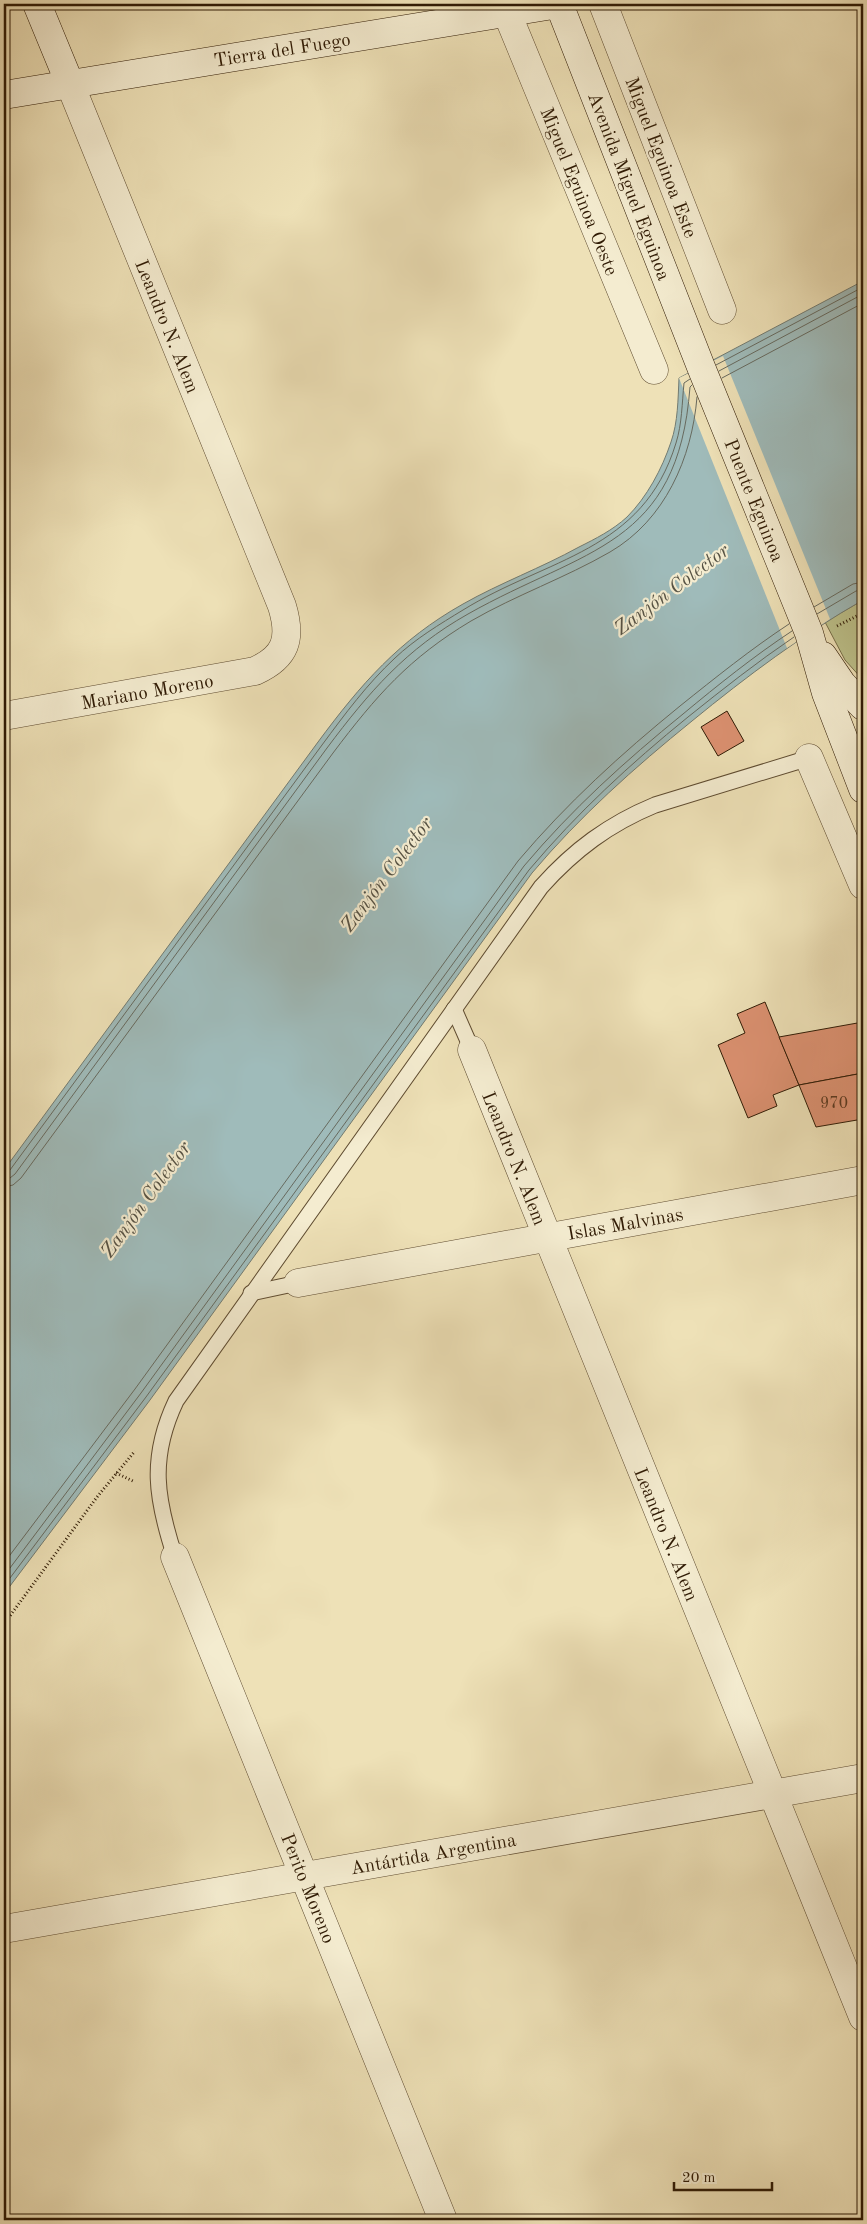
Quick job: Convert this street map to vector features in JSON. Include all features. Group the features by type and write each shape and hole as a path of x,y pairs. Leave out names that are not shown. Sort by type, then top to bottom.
{"street":[{"name":"Leandro N. Alem","path":"37,4 282,606 287,629 282,650"},
{"name":"Tierra del Fuego","path":"4,95 560,4"},
{"name":"Avenida Miguel Eguinoa","path":"560,4 701,368"},
{"name":"Miguel Eguinoa Este","path":"603,4 722,310"},
{"name":"Miguel Eguinoa Oeste","path":"507,13 654,370"},
{"name":"Puente Eguinoa","path":"701,368 820,629"},
{"path":"820,629 842,684 863,706"},
{"path":"820,629 826,693 863,789"},
{"name":"Mariano Moreno","path":"4,716 242,675 266,666 276,659 282,650"},
{"path":"809,758 863,885"},
{"name":"Leandro N. Alem","path":"472,1050 863,2017"},
{"name":"Islas Malvinas","path":"298,1283 863,1180"},
{"name":"Perito Moreno","path":"175,1557 443,2220"},
{"name":"Antártida Argentina","path":"4,1929 863,1778"}],"lane":[{"path":"175,1557 162,1511 157,1463 163,1433 173,1407 186,1384 541,887 572,854 610,826 654,805 809,758"},
{"path":"454,1009 472,1050"},
{"path":"251,1293 298,1283"}],"path":[{"path":"820,629 839,626 863,613"},
{"path":"4,1624 98,1497 140,1444"}],"green space":[{"path":"863,600 863,680 845,660 825,622"}],"water":[{"name":"Zanjón Colector","path":"863,281 863,600 818,627 733,688 629,775 588,812 550,852 532,873 150,1400 4,1594 4,1170 318,742 366,682 400,648 440,618 491,589 591,541 622,522 647,492 667,452 676,418 679,378"}],"pier":[{"path":"723,356 830,619 787,648 679,378"}],"building":[{"path":"727,711 744,741 718,756 701,727"},
{"path":"765,1002 799,1085 773,1095 777,1106 748,1118 718,1045 745,1033 737,1014"},
{"path":"863,1022 863,1073 799,1085 779,1037"},
{"path":"863,1073 863,1119 816,1127 799,1085"}]}
